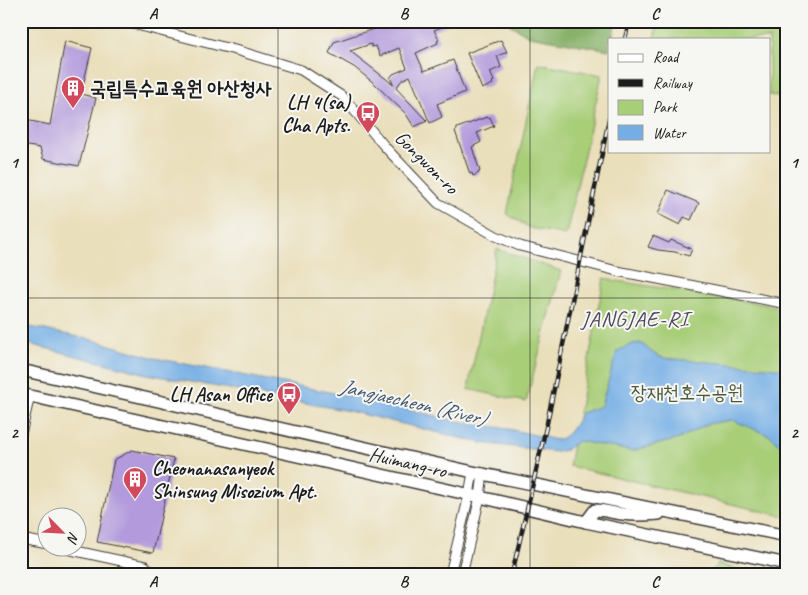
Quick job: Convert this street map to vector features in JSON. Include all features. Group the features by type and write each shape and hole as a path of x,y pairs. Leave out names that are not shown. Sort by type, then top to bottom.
{"main road":[{"name":"Huimang-ro","path":"21,370 478,472 787,536"},
{"name":"Huimang-ro","path":"26,395 586,522 787,564"},
{"path":"586,522 594,510 638,515 674,513"}],"street":[{"name":"Gongwon-ro","path":"121,21 239,51 300,70 343,97 386,148 438,203 496,236 520,246 617,271 787,304"},
{"path":"21,434 26,395"},
{"path":"462,574 478,472"},
{"path":"450,574 474,496"},
{"path":"21,538 38,542"},
{"path":"88,554 145,566 151,572 150,574"}],"green space":[{"path":"504,21 616,21 612,38 608,38 608,50 529,36"},
{"path":"658,21 787,21 787,98 770,95 770,38 654,38"},
{"path":"538,63 602,75 566,235 530,228 507,214"},
{"path":"497,249 561,271 526,402 468,389"},
{"name":"장재천호수공원","path":"604,278 787,308 787,517 569,466"},
{"path":"717,564 758,574 712,574"}],"water":[{"path":"21,325 93,340 155,358 370,400 457,421 509,429 557,440 569,433 581,413 601,406 617,351 633,344 641,343 654,354 664,358 787,369 787,453 771,436 732,420 707,424 679,439 631,451 578,441 566,450 556,452 481,443 349,411 147,374 21,342"}],"building":[{"path":"398,21 455,22 434,30 439,40 437,41 438,43 416,53 424,71 453,60 465,92 437,104 442,117 430,123 410,76 402,80 396,88 427,121 414,127 406,114 375,84 354,67 329,53 334,42","holes":["371,44 372,47 376,46 380,56 399,48 407,68 393,74 390,78 394,85 350,51"]},
{"path":"501,40 507,52 497,56 501,67 490,72 494,81 492,82 493,84 482,89 467,53"},
{"name":"국립특수교육원 아산청사","path":"65,41 92,48 81,94 96,98 79,166 43,159 40,148 21,145 21,119 50,125"},
{"path":"490,117 494,126 477,133 481,142 472,147 480,171 473,176 472,173 470,174 455,131 457,128"},
{"path":"668,190 699,203 691,220 684,217 680,225 658,214"},
{"path":"653,236 669,243 671,240 692,249 689,256 648,247"},
{"path":"132,450 174,459 153,553 97,542 114,460"}],"railway":[{"path":"625,38 629,21"},
{"path":"512,574 547,423 608,124"}],"place":[{"name":"국립특수교육원 아산청사","path":"73,109"},
{"name":"LH 4(sa) Cha Apts.","path":"368,134"},
{"name":"LH Asan Office","path":"289,415"},
{"name":"Cheonanasanyeok Shinsung Misozium Apt.","path":"135,500"}],"district":[{"name":"JANGJAE-RI","path":"635,318"}],"water label":[{"name":"Jangjaecheon (River)","path":"413,402"}]}
